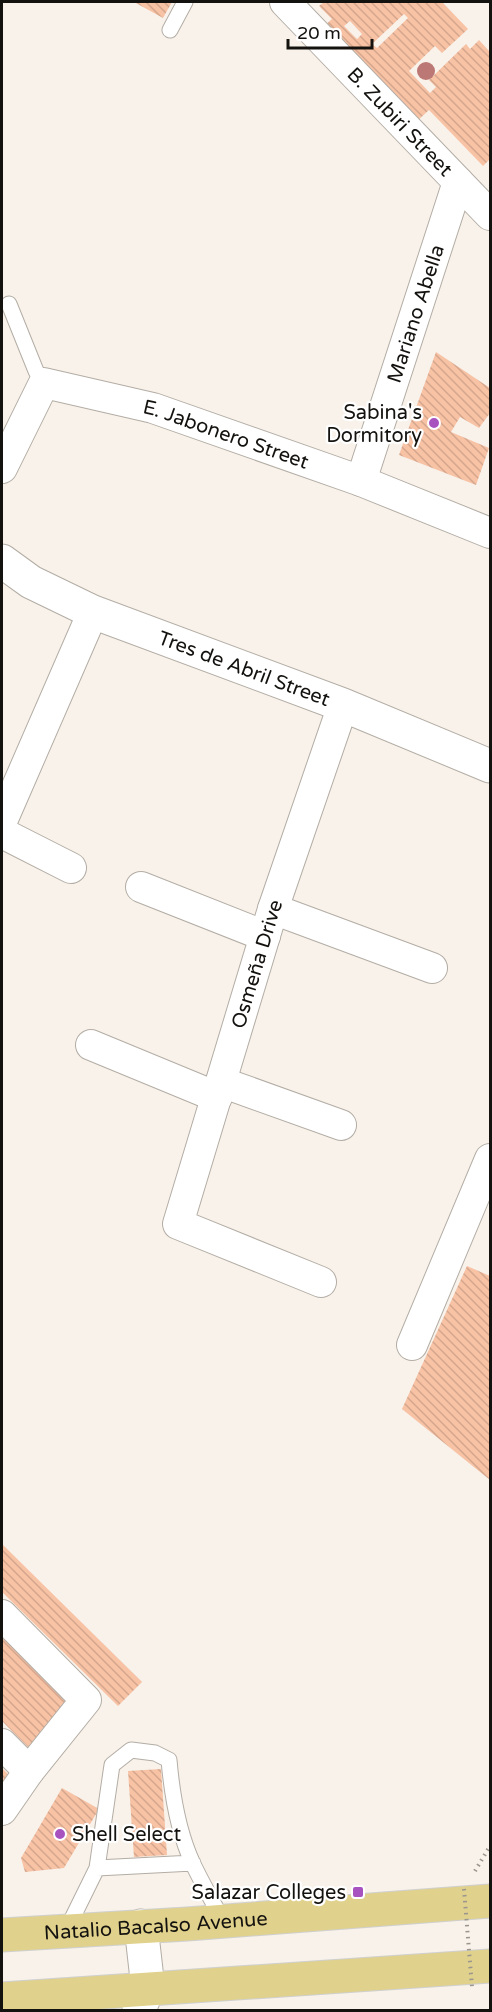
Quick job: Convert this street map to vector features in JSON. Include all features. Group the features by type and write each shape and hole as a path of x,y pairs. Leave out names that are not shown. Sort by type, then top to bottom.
{"main road":[{"name":"Natalio Bacalso Avenue","path":"2,1935 223,1921 475,1890"},
{"path":"2,1999 144,1999 481,1976"}],"street":[{"name":"B. Zubiri Street","path":"285,2 490,215"},
{"name":"Mariano Abella","path":"361,481 458,182"},
{"name":"E. Jabonero Street","path":"44,383 153,408 361,481 490,533"},
{"path":"2,468 44,383"},
{"name":"Tres de Abril Street","path":"2,561 31,582 93,612 343,705 490,766"},
{"path":"2,821 93,612"},
{"name":"Osmeña Drive","path":"321,1282 178,1224 269,923 343,705"},
{"path":"2,833 71,868"},
{"path":"141,887 432,968"},
{"path":"91,1045 219,1089 341,1125"},
{"path":"412,1345 490,1159"},
{"path":"2,1615 86,1700 29,1771 2,1810"},
{"path":"2,1744 29,1771"},
{"path":"141,1926 144,1999"}],"lane":[{"path":"170,30 185,2"},
{"path":"9,304 36,371 44,383"},
{"path":"66,1931 97,1868 112,1765 131,1750 154,1753 169,1760 171,1784 182,1834 193,1863 223,1921"},
{"path":"97,1868 193,1863"}],"path":[{"path":"475,1872 490,1846"},
{"path":"475,1890 481,1976"}],"building":[{"path":"134,2 172,2 163,18"},
{"path":"324,2 442,2 468,29 442,53 435,46 409,71 430,93 436,87 429,80 466,44 470,49 479,40 490,52 490,159 483,166 429,110 415,123 322,28 332,19 319,6","holes":["404,14 408,18 377,48 372,44","350,21 362,34 357,39 344,26"]},
{"name":"Sabina's Dormitory","path":"436,352 490,388 490,413 479,428 460,417 451,432 489,448 476,485 399,455"},
{"path":"467,1266 490,1276 490,1480 402,1409"},
{"path":"2,1544 142,1682 118,1706 2,1592"},
{"path":"2,1634 76,1708 33,1752 2,1721"},
{"path":"2,1768 12,1778 2,1789"},
{"path":"161,1769 167,1855 134,1857 128,1771"},
{"name":"Shell Select","path":"62,1788 99,1809 64,1868 25,1872 21,1858"}],"place":[{"name":"Sabina's Dormitory","path":"434,423"},
{"name":"Shell Select","path":"60,1834"},
{"name":"Salazar Colleges","path":"358,1892"}]}
